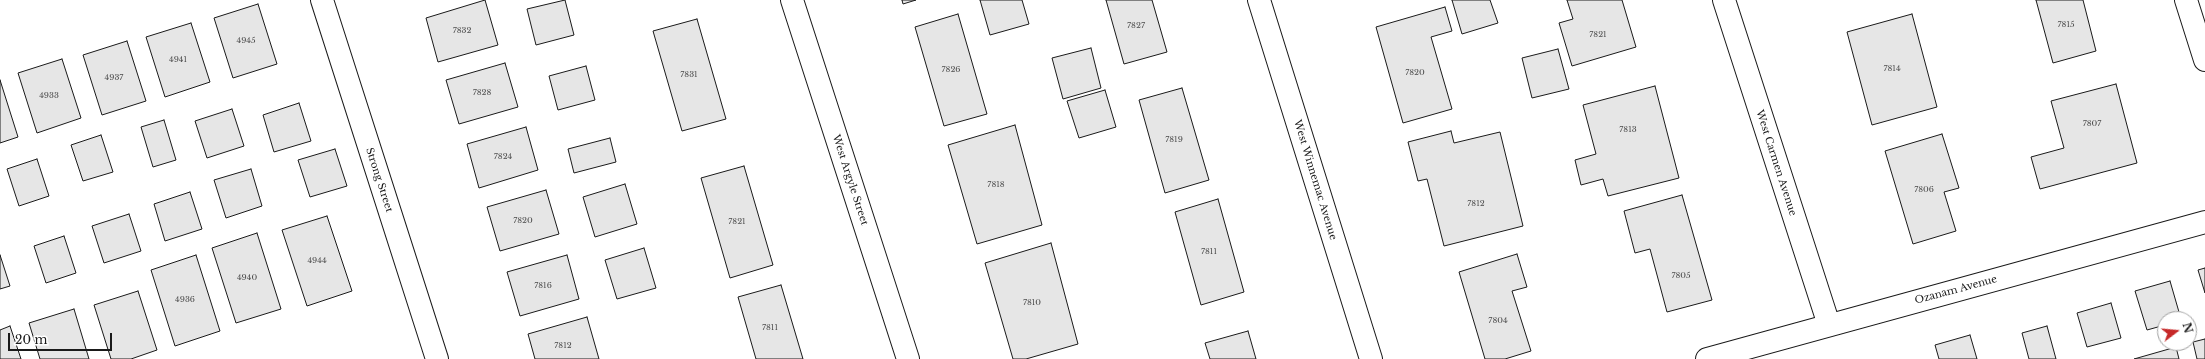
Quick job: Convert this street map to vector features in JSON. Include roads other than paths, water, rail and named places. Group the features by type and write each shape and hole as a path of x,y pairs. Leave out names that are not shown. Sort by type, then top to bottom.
{"street":[{"name":"Strong Street","path":"322,0 437,359"},
{"name":"West Argyle Street","path":"792,0 908,359"},
{"name":"West Winnemac Avenue","path":"1259,0 1371,359"},
{"name":"West Carmen Avenue","path":"1724,0 1828,325"},
{"path":"2186,0 2205,60"},
{"name":"Ozanam Avenue","path":"1707,359 2205,222"}]}
